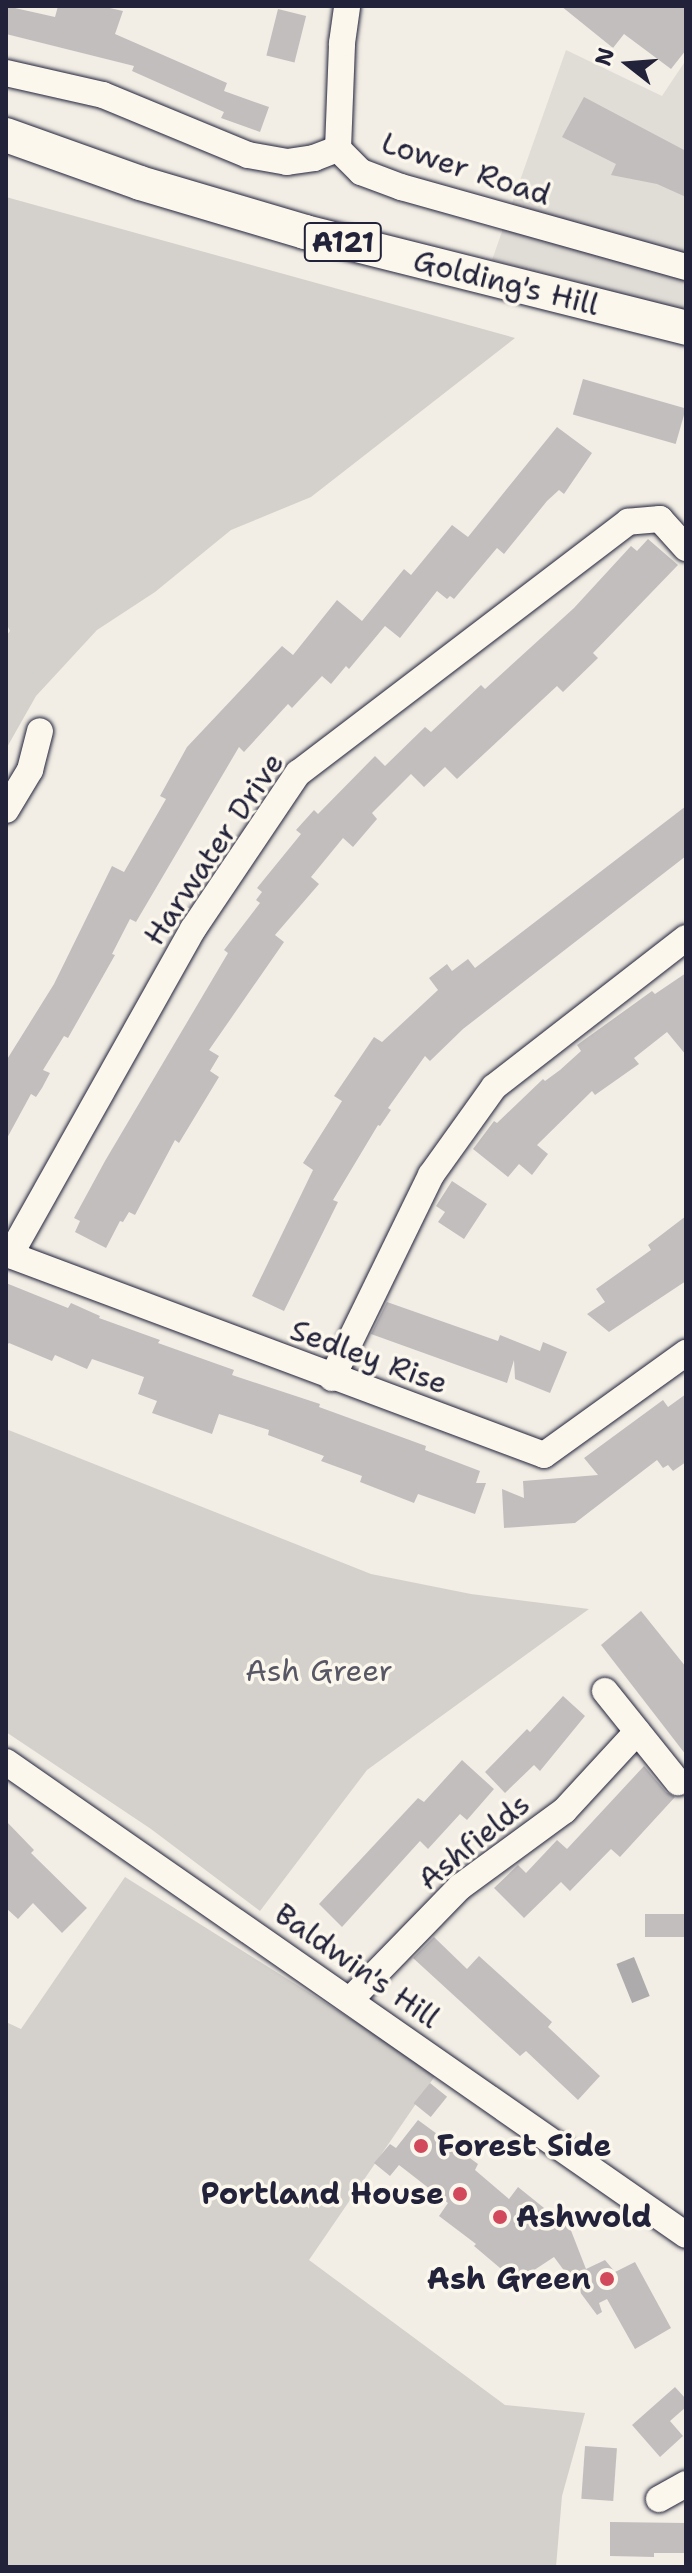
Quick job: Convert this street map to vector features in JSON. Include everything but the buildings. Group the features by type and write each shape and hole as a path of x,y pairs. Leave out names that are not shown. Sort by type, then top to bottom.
{"main road":[{"name":"Golding's Hill","path":"6,135 140,183 305,232 686,328"}],"street":[{"path":"338,149 342,43 347,6"},
{"name":"Lower Road","path":"6,73 103,95 248,155 287,162 314,158 338,149 361,172 401,187 686,267"},
{"name":"Harwater Drive","path":"10,1255 193,929 298,773 628,522 660,519 686,548"},
{"path":"6,810 30,770 40,731"},
{"path":"332,1378 431,1175 494,1087 686,938"},
{"name":"Sedley Rise","path":"10,1255 544,1455 686,1353"},
{"path":"605,1691 678,1782"},
{"name":"Ashfields","path":"350,2000 460,1887 564,1811 637,1732"},
{"name":"Baldwin's Hill","path":"6,1762 681,2227"},
{"path":"659,2499 686,2484"}],"shaded area":[{"path":"566,50 662,96 686,60 686,312 492,260"},
{"path":"634,1957 650,1996 632,2003 616,1964"}],"green space":[{"path":"6,197 515,338 311,497 231,530 155,592 97,630 36,696 6,749 6,636 10,631 6,623"},
{"name":"Ash Greer","path":"6,1429 371,1574 471,1594 589,1609 367,1770 260,1911 151,1829 6,1732"},
{"path":"125,1877 437,2073 309,2260 505,2405 585,2413 562,2496 556,2567 6,2567 6,2022 21,2029"}],"place":[{"name":"Forest Side","path":"421,2146"},
{"name":"Portland House","path":"460,2194"},
{"name":"Ashwold","path":"500,2217"},
{"name":"Ash Green","path":"607,2279"}]}
